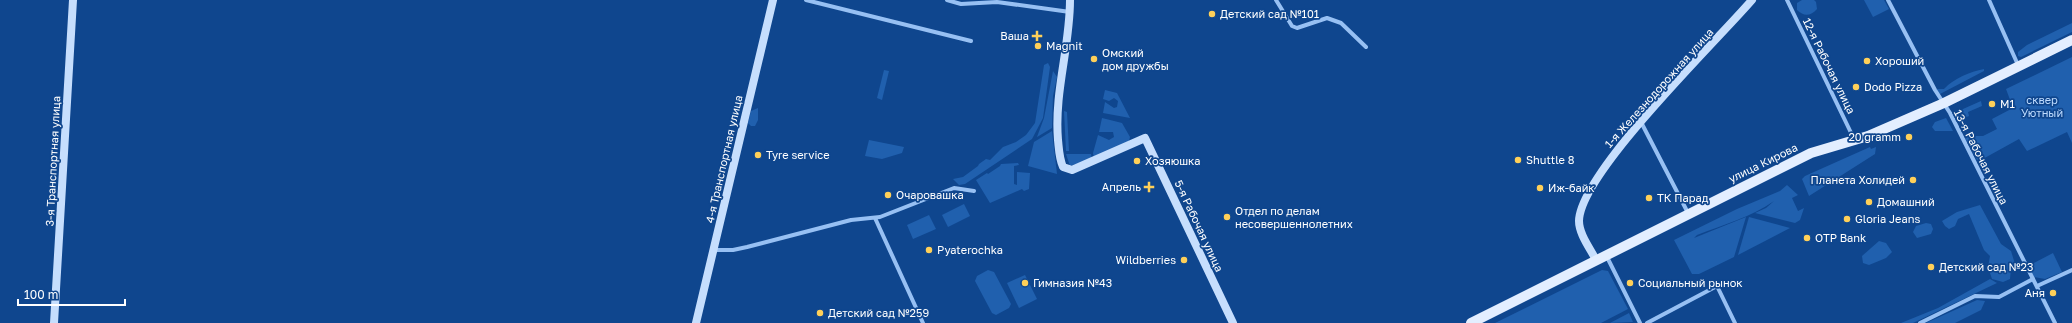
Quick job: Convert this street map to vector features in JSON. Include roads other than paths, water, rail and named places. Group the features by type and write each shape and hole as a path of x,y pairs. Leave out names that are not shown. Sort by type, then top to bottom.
{"main road":[{"name":"улица Кирова","path":"1471,323 1811,153 1880,131 1944,104 2072,40"}],"street":[{"name":"3-я Транспортная улица","path":"54,323 73,0"},
{"name":"4-я Транспортная улица","path":"696,323 773,0"},
{"path":"806,0 971,41"},
{"path":"947,0 961,4 997,2 1070,12 1070,0"},
{"path":"1276,0 1292,26 1297,28 1327,18 1341,23 1366,47"},
{"name":"1-я Железнодорожная улица","path":"1601,257 1581,231 1579,222 1582,206 1599,174 1641,122 1752,0"},
{"name":"12-я Рабочая улица","path":"1787,0 1855,139"},
{"name":"13-я Рабочая улица","path":"1888,0 1935,90 1944,104 2055,323"},
{"path":"1989,0 2018,66"},
{"name":"5-я Рабочая улица","path":"1070,12 1057,104 1057,127 1061,162 1065,169 1072,170 1145,138 1233,323"},
{"path":"1641,122 1688,214"},
{"path":"714,250 733,250 851,220 875,218 954,188 974,191"},
{"path":"875,218 924,323"},
{"path":"1601,257 1640,323"},
{"path":"2037,286 2072,270"},
{"path":"1920,323 1975,296 1999,296 2033,279"},
{"path":"1647,323 1717,286 1735,323"}],"place":[{"name":"Детский сад №101","path":"1212,14"},
{"name":"Ваша","path":"1037,36"},
{"name":"Magnit","path":"1038,46"},
{"name":"Омский дом дружбы","path":"1094,59"},
{"name":"Хороший","path":"1867,61"},
{"name":"Dodo Pizza","path":"1856,87"},
{"name":"М1","path":"1992,104"},
{"name":"20 gramm","path":"1909,137"},
{"name":"Tyre service","path":"758,155"},
{"name":"Shuttle 8","path":"1518,160"},
{"name":"Хозяюшка","path":"1137,161"},
{"name":"Планета Холидей","path":"1913,180"},
{"name":"Апрель","path":"1149,187"},
{"name":"Иж-байк","path":"1540,188"},
{"name":"Очаровашка","path":"888,195"},
{"name":"ТК Парад","path":"1649,198"},
{"name":"Домашний","path":"1869,202"},
{"name":"Отдел по делам несовершеннолетних","path":"1227,217"},
{"name":"Gloria Jeans","path":"1847,219"},
{"name":"OTP Bank","path":"1807,238"},
{"name":"Pyaterochka","path":"929,250"},
{"name":"Wildberries","path":"1184,260"},
{"name":"Детский сад №23","path":"1931,267"},
{"name":"Гимназия №43","path":"1025,283"},
{"name":"Социальный рынок","path":"1630,283"},
{"name":"Аня","path":"2053,293"},
{"name":"Детский сад №259","path":"820,313"}],"park label":[{"name":"сквер Уютный","path":"2042,106"}]}
